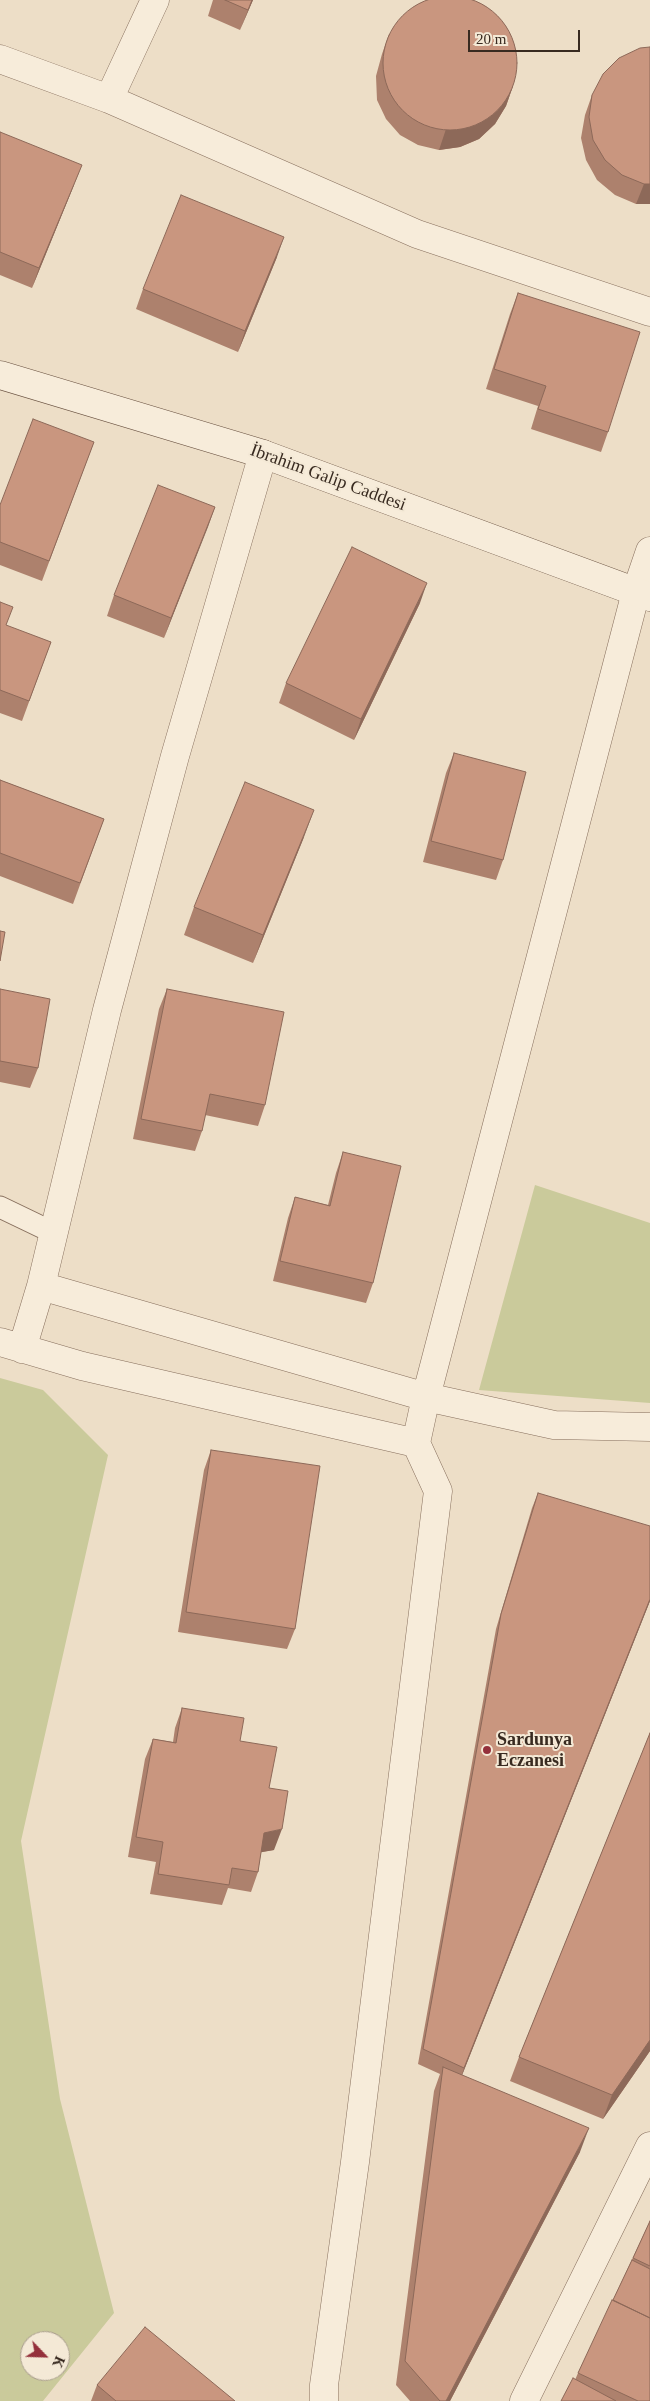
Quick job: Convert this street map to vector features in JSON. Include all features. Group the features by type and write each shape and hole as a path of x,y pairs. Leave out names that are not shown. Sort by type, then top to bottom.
{"street":[{"path":"109,99 155,0"},
{"path":"0,59 109,99 416,234 650,312"},
{"name":"İbrahim Galip Caddesi","path":"0,375 263,454 643,595"},
{"path":"263,454 175,756 107,1010 41,1286 11,1345 82,1366 416,1444"},
{"path":"324,2401 324,2385 355,2162 438,1491 416,1444 426,1396 643,595 650,551"},
{"path":"41,1286 426,1396 554,1425 650,1427"},
{"path":"524,2401 650,2146"}],"lane":[{"path":"0,1207 54,1233"}],"green space":[{"path":"535,1185 650,1223 650,1403 479,1390"},
{"path":"0,1378 43,1390 108,1455 21,1841 60,2099 114,2313 70,2368 70,2331 20,2331 20,2381 59,2381 43,2401 0,2401"}],"building":[{"path":"450,-4 475,1 497,16 512,38 517,63 512,88 497,110 475,125 450,130 425,125 403,110 388,88 383,63 388,38 403,16 425,1"},
{"path":"225,0 252,0 248,10"},
{"path":"650,47 650,184 644,184 622,175 605,160 593,140 589,117 592,95 603,74 619,58 640,48"},
{"path":"0,132 82,165 39,268 0,252"},
{"path":"181,195 284,237 245,331 143,289"},
{"path":"518,293 640,332 608,432 538,409 546,386 494,369"},
{"path":"33,419 94,442 49,561 0,542 0,505"},
{"path":"158,485 215,507 171,618 114,595"},
{"path":"352,547 427,583 361,719 286,683"},
{"path":"0,602 13,607 6,625 51,642 29,701 0,690"},
{"path":"454,753 526,772 503,860 431,841"},
{"path":"0,780 104,819 80,883 0,853"},
{"path":"245,782 314,810 263,935 194,907"},
{"path":"0,931 5,932 0,961"},
{"path":"0,989 50,999 38,1068 0,1061"},
{"path":"167,989 284,1012 265,1105 210,1094 202,1131 141,1119"},
{"path":"343,1152 401,1166 373,1283 280,1261 295,1197 330,1206"},
{"path":"211,1450 320,1466 295,1629 186,1612"},
{"path":"538,1493 650,1526 650,1599 464,2068 423,2049 501,1614"},
{"path":"182,1708 244,1718 240,1741 277,1747 269,1788 288,1791 282,1829 264,1833 258,1872 232,1868 229,1885 158,1874 163,1842 136,1837 153,1739 176,1743"},
{"path":"650,1733 650,2040 612,2095 519,2057"},
{"path":"443,2067 589,2128 446,2401 440,2401 405,2361"},
{"path":"650,2221 650,2266 633,2258"},
{"path":"632,2260 650,2269 650,2318 613,2300"},
{"path":"612,2300 650,2318 650,2401 638,2401 578,2373"},
{"path":"145,2327 235,2401 116,2401 97,2385"},
{"path":"573,2378 616,2401 561,2401"}],"place":[{"name":"Sardunya Eczanesi","path":"487,1750"}]}
